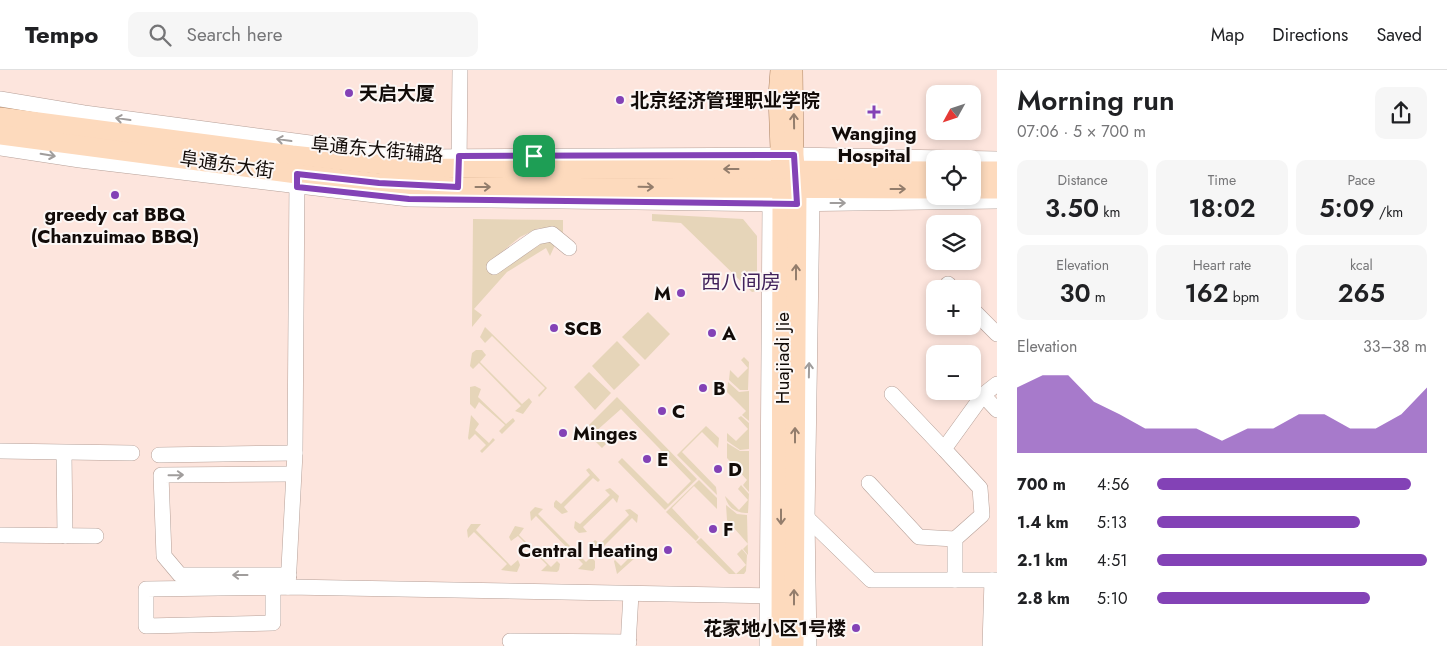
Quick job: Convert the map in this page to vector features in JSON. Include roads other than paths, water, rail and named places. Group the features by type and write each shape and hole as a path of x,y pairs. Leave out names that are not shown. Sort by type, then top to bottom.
{"main road":[{"name":"Huajiadi Jie","path":"780,70 778,96 790,199 801,513 794,646"},
{"name":"Huajiadi Jie","path":"787,163 793,70"},
{"name":"阜通东大街","path":"0,117 321,159 414,168 459,161 787,163 926,171"},
{"name":"阜通东大街","path":"0,135 297,180 379,183 458,193 790,199 926,190"},
{"path":"981,171 997,171"},
{"path":"981,189 997,189"},
{"name":"Huajiadi Jie","path":"781,646 774,596 790,199"}],"street":[{"path":"460,70 458,193 597,207 790,199 997,202"},
{"name":"阜通东大街辅路","path":"0,99 93,114 322,145 459,161"},
{"path":"0,148 297,180 295,453 283,583 273,622 146,626 146,589 283,583"},
{"path":"787,163 997,159"},
{"path":"494,267 537,237 552,234 569,248"},
{"path":"981,318 997,334"},
{"path":"944,449 983,396 997,384"},
{"path":"869,483 919,536 956,539 982,516 980,488 892,394"},
{"path":"983,396 997,410"},
{"path":"0,451 132,453"},
{"path":"64,453 65,536"},
{"path":"159,455 295,453"},
{"path":"293,474 161,475 164,556 180,575 283,583 631,594 774,596 767,646"},
{"path":"801,513 871,580 994,580 990,646"},
{"path":"801,513 810,646"},
{"path":"0,534 96,536"},
{"path":"955,580 956,539"},
{"path":"510,641 628,644 631,594"}],"place":[{"name":"天启大厦","path":"349,93"},
{"name":"北京经济管理职业学院","path":"620,100"},
{"name":"Wangjing Hospital","path":"874,112"},
{"name":"greedy cat BBQ (Chanzuimao BBQ)","path":"115,195"},
{"name":"M","path":"681,293"},
{"name":"SCB","path":"554,328"},
{"name":"A","path":"712,333"},
{"name":"B","path":"703,388"},
{"name":"C","path":"662,411"},
{"name":"Minges","path":"563,433"},
{"name":"E","path":"647,459"},
{"name":"D","path":"718,469"},
{"name":"F","path":"713,529"},
{"name":"Central Heating","path":"668,550"},
{"name":"花家地小区1号楼","path":"856,628"}],"district":[{"name":"西八间房","path":"741,282"}]}
